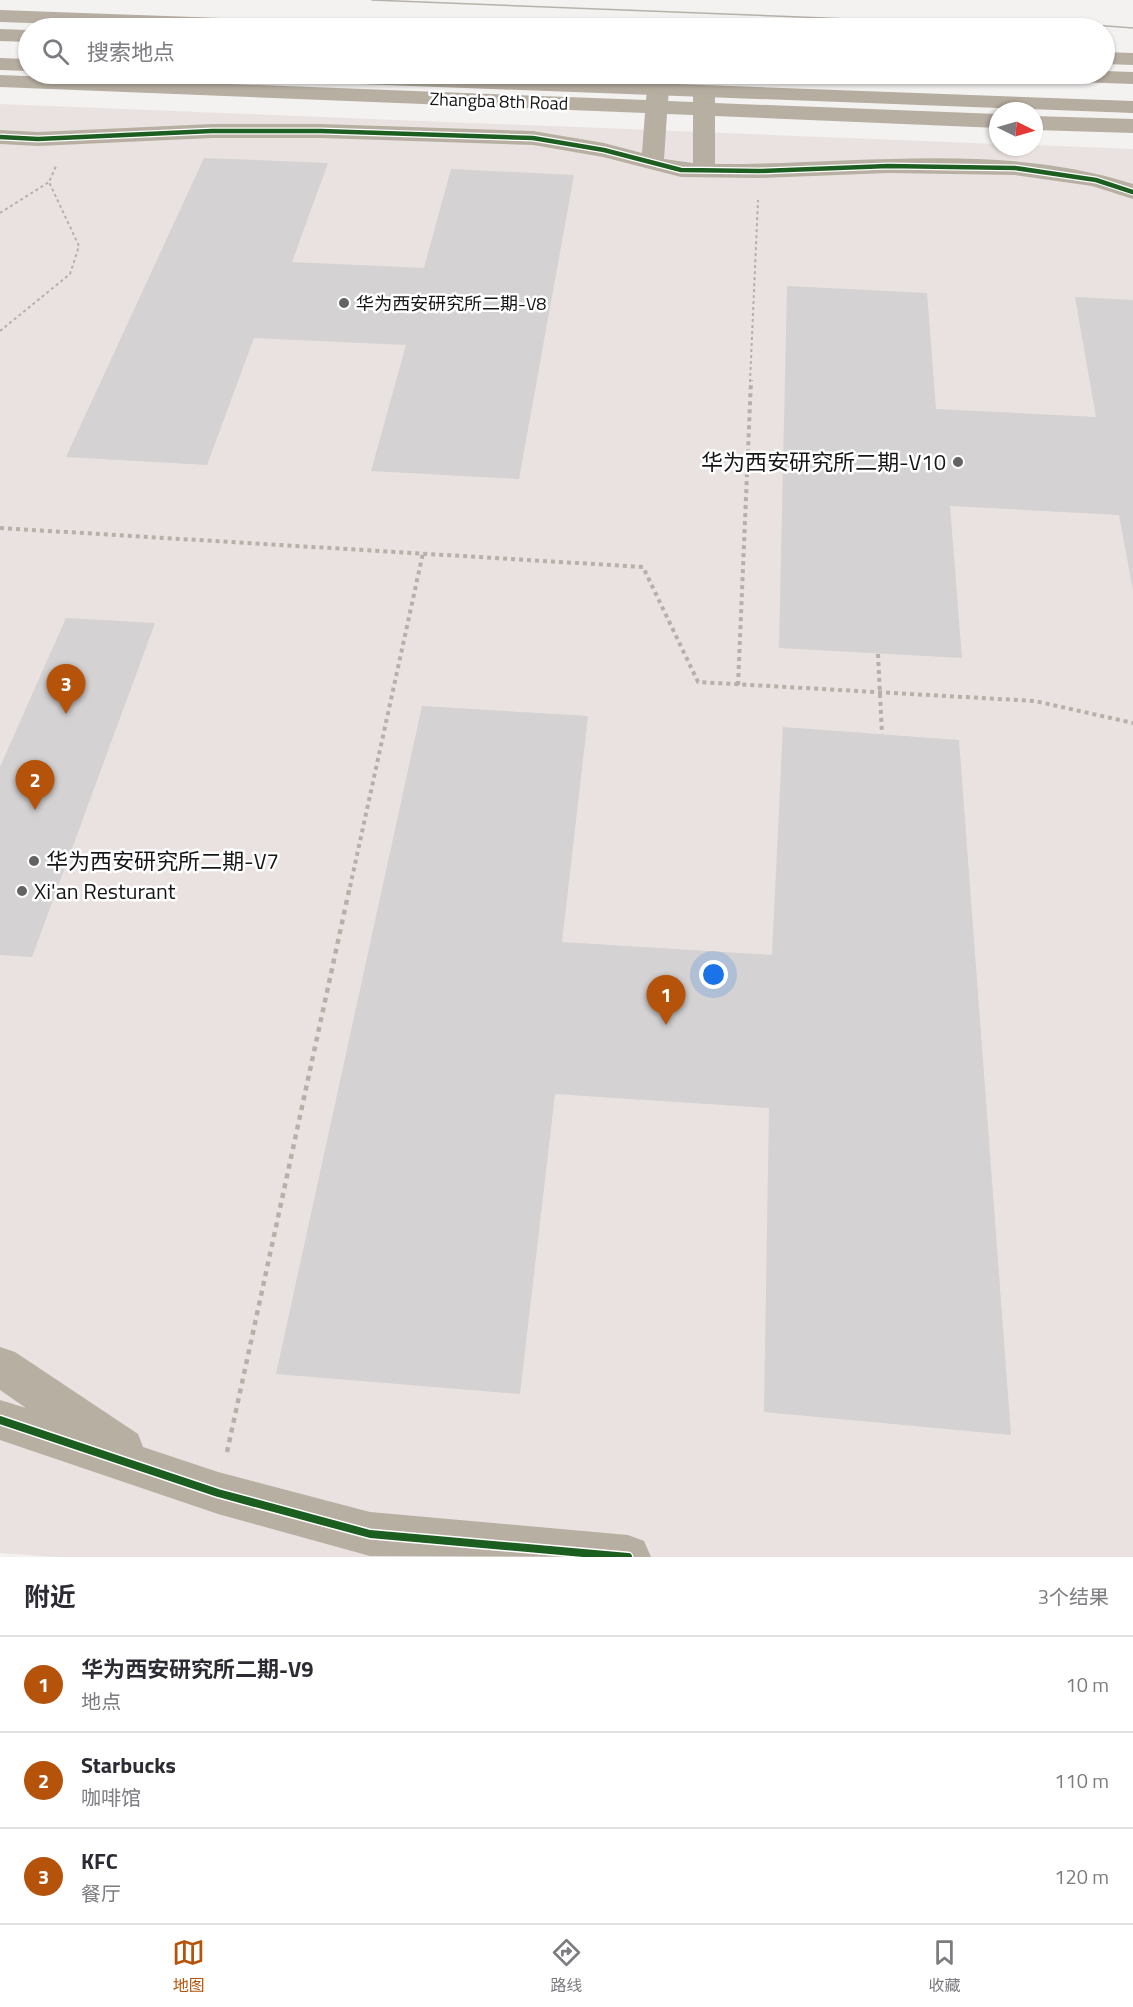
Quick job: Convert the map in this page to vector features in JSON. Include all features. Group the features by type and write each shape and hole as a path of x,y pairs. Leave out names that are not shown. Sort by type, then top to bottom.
{"main road":[{"path":"0,35 18,36"},
{"path":"0,64 18,65"},
{"path":"1115,77 1133,78"},
{"name":"Zhangba 8th Road","path":"414,84 657,99"},
{"name":"Zhangba 8th Road","path":"704,101 1133,107"}],"street":[{"path":"0,16 55,18"},
{"path":"1115,58 1133,59"},
{"name":"Zhangba 8th Road","path":"0,81 87,104 657,99 989,120"},
{"path":"652,164 657,99"},
{"path":"704,101 704,172"},
{"path":"0,137 87,104 212,131 321,131 533,138 604,150 652,164 704,172 888,166 1015,168 1096,180 1133,192"},
{"path":"1043,123 1133,126"},
{"path":"0,1366 155,1472"},
{"path":"0,1420 218,1493 370,1534 628,1557"}],"path":[{"path":"0,213 49,182 87,104"},
{"path":"738,685 759,171"},
{"path":"0,331 70,274 79,246 49,182"},
{"path":"0,528 643,567 698,682 1035,701 1133,723"},
{"path":"218,1493 423,553"},
{"path":"878,654 882,734"}],"shaded area":[{"path":"0,104 989,144 989,156 1043,156 1043,145 1133,149 1133,1557 54,1557 0,1553"}],"building":[{"name":"华为西安研究所二期-V8","path":"204,158 328,163 292,262 424,268 451,169 574,175 519,479 371,471 406,345 254,338 207,465 66,457"},
{"name":"华为西安研究所二期-V10","path":"787,286 927,293 936,409 1096,417 1075,297 1133,300 1133,590 1119,515 950,506 962,658 779,648"},
{"name":"华为西安研究所二期-V7","path":"66,618 155,623 32,957 0,955 0,767"},
{"path":"422,706 588,716 562,942 772,955 783,727 959,740 1011,1435 764,1412 769,1108 555,1094 520,1394 276,1374"}],"tram line":[{"path":"372,0 825,18"},
{"path":"1115,27 1133,28"}],"cycle path":[{"path":"0,137 38,139 212,131 321,131 533,138 604,150 681,170 759,171 888,166 1015,168 1096,180 1133,192"},
{"path":"0,1420 218,1493 370,1534 628,1557"}],"place":[{"name":"华为西安研究所二期-V8","path":"344,303"},
{"name":"华为西安研究所二期-V10","path":"958,462"},
{"name":"KFC","path":"66,714"},
{"name":"Starbucks","path":"35,810"},
{"name":"华为西安研究所二期-V7","path":"34,861"},
{"name":"Xi'an Resturant","path":"22,891"},
{"name":"华为西安研究所二期-V9","path":"666,1025"}]}
